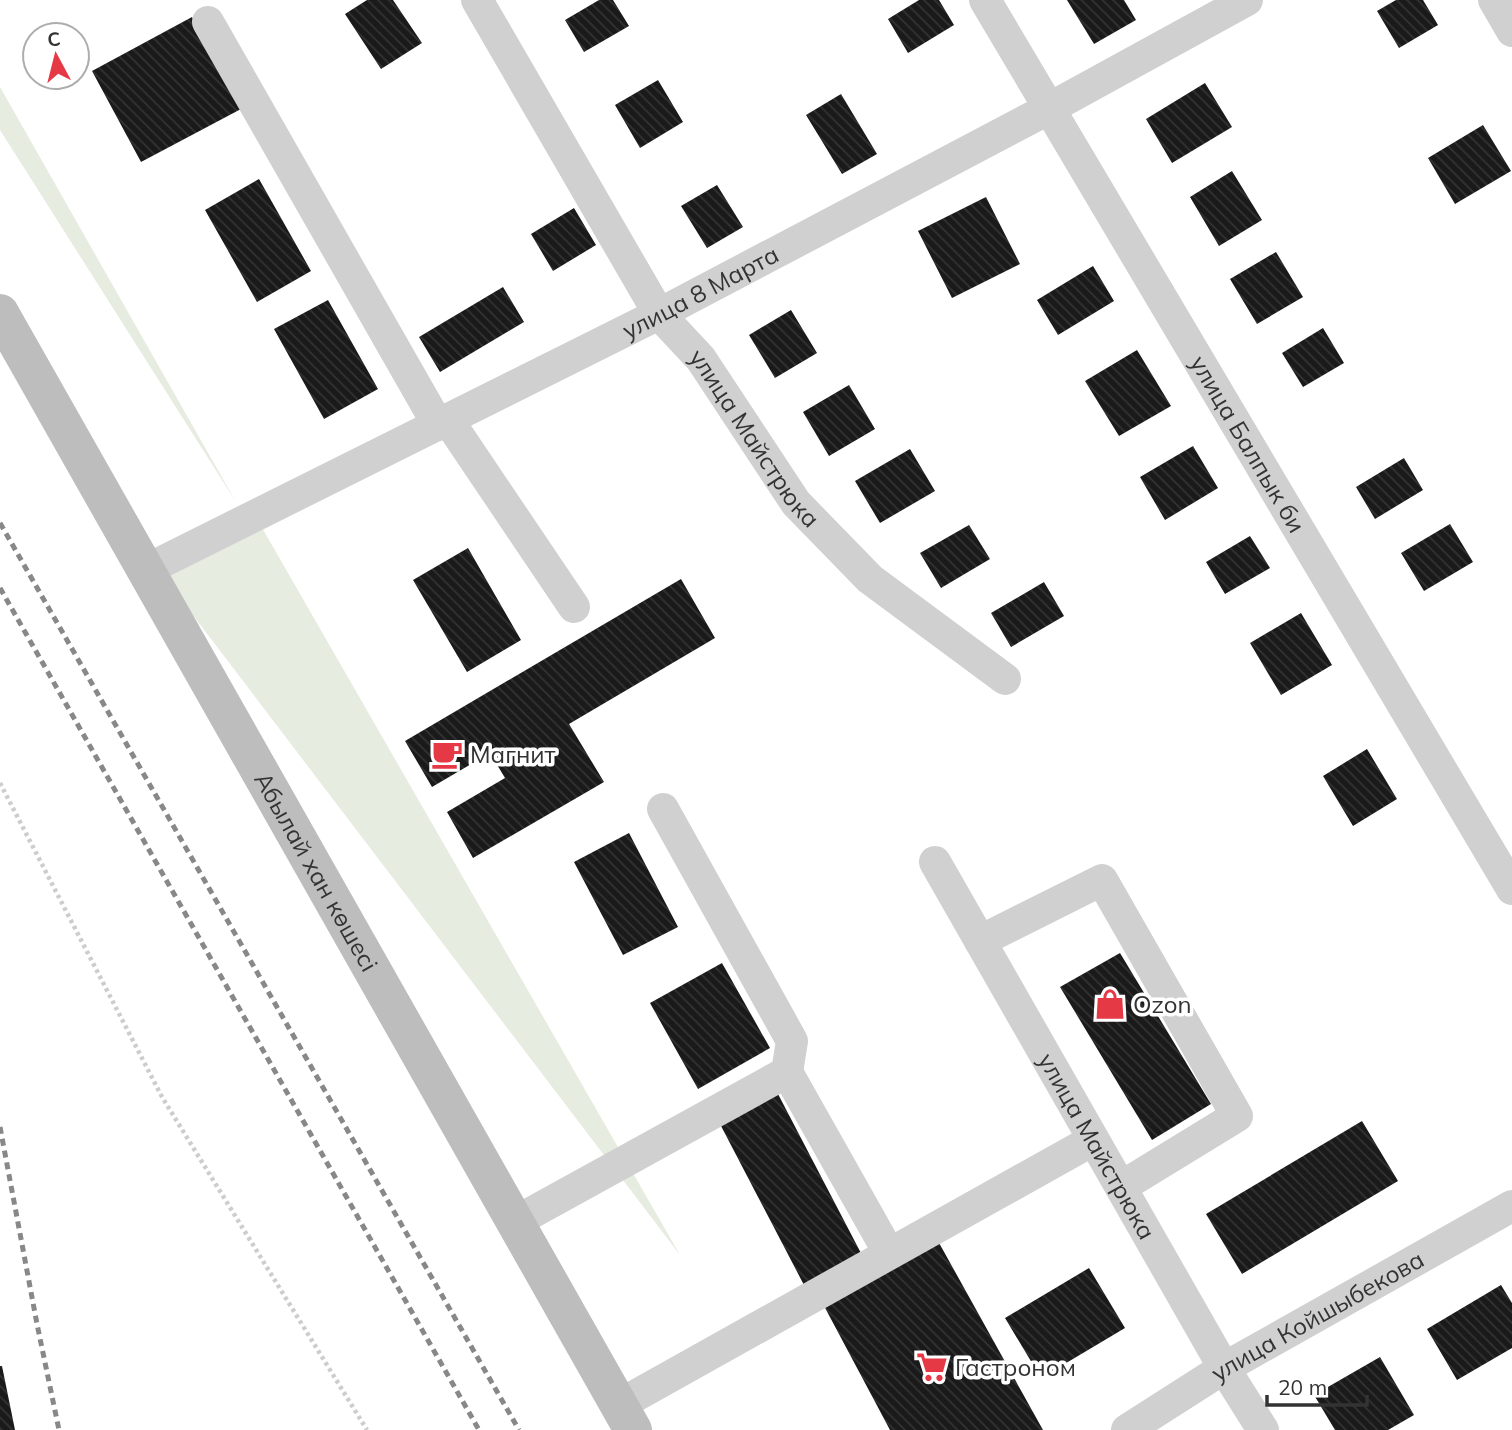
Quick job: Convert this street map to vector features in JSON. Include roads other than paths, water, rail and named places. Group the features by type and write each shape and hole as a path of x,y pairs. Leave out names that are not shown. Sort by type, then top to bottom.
{"main road":[{"name":"Абылай хан көшесі","path":"0,313 626,1418"}],"street":[{"name":"улица Майстрюка","path":"477,0 659,314 701,359 796,503 870,579 1005,679"},
{"name":"улица Балпык би","path":"985,0 1512,889"},
{"name":"улица 8 Марта","path":"146,570 659,314 1247,0"},
{"path":"1494,0 1512,32"},
{"path":"208,22 443,422 574,607"},
{"path":"663,809 792,1041 786,1072 889,1253"},
{"name":"улица Майстрюка","path":"934,862 1224,1368 1263,1430"},
{"path":"980,941 1102,880 1109,891 1237,1116 1121,1187"},
{"path":"515,1222 786,1072"},
{"path":"626,1418 889,1253 1093,1140"},
{"name":"улица Койшыбекова","path":"1127,1430 1224,1368 1512,1206"}],"railway":[{"path":"0,523 519,1430"},
{"path":"0,588 479,1430"},
{"path":"0,1127 59,1430"}],"place":[{"name":"Магнит","path":"447,754"},
{"name":"Ozon","path":"1110,1004"},
{"name":"Гастроном","path":"932,1367"}]}
